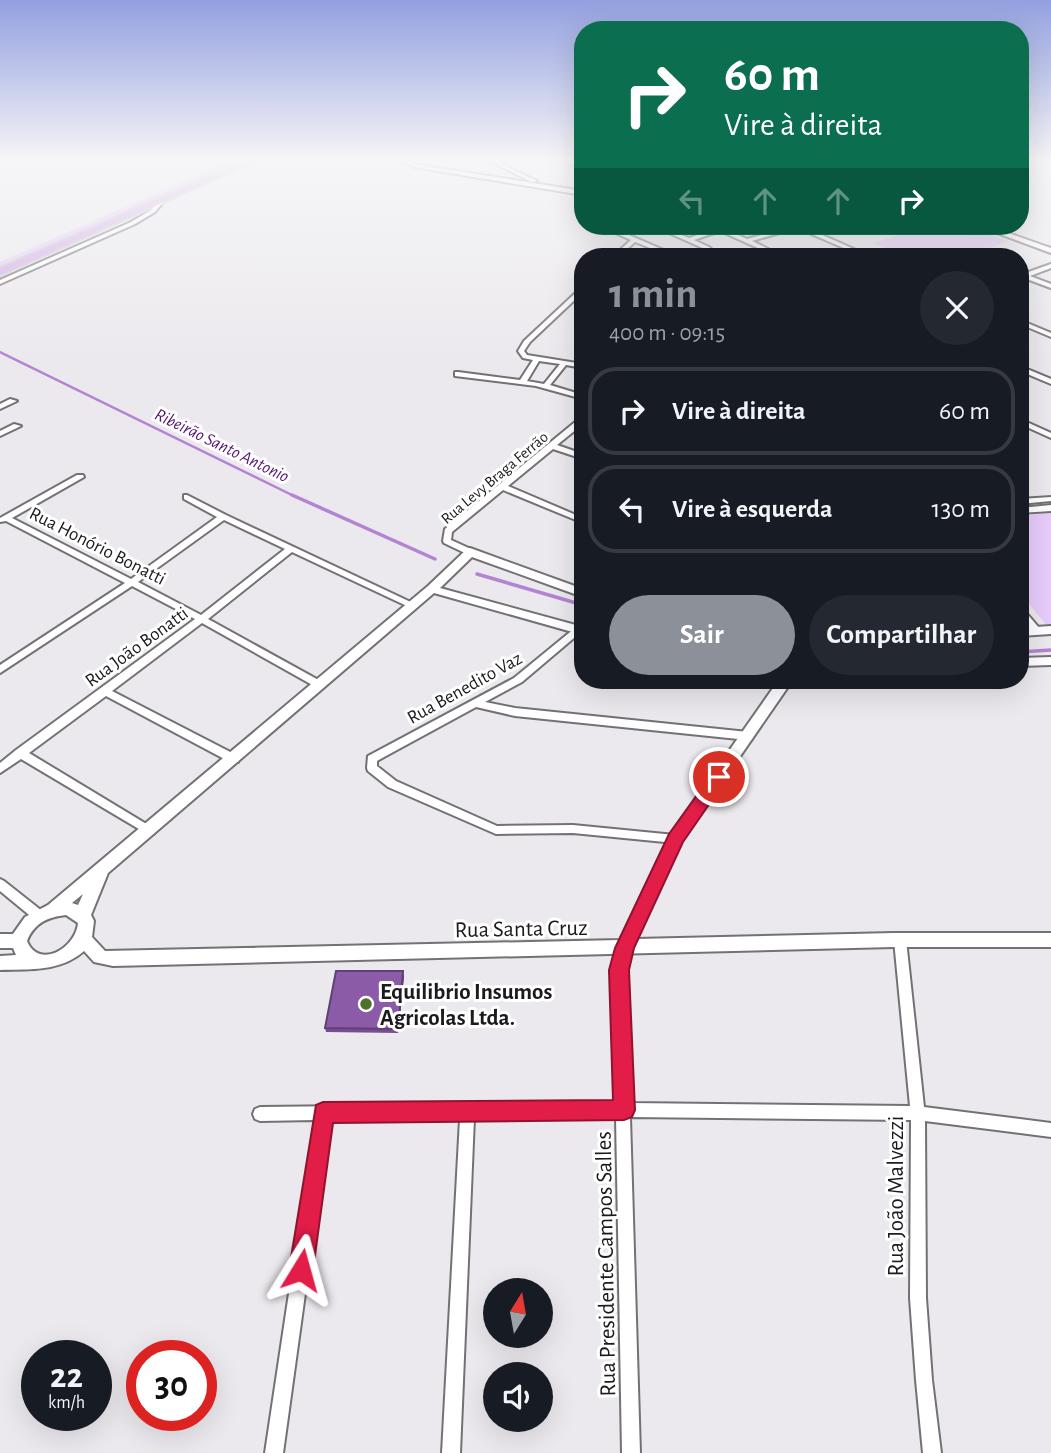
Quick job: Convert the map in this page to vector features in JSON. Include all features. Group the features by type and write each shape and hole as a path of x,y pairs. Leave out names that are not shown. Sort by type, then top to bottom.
{"highway":[{"path":"0,260 74,228"},
{"path":"0,272 99,228"}],"street":[{"path":"0,282 123,228"},
{"path":"625,235 656,248"},
{"path":"677,235 707,248"},
{"path":"689,240 704,235"},
{"path":"734,235 762,248"},
{"path":"746,241 767,235"},
{"path":"819,235 848,248"},
{"path":"1007,235 1051,251"},
{"path":"625,248 635,239"},
{"path":"1029,274 1051,266"},
{"path":"1029,278 1051,286"},
{"path":"574,297 523,347 523,355 574,366"},
{"path":"1029,326 1051,335"},
{"path":"523,379 537,359"},
{"path":"548,383 563,365"},
{"path":"469,369 574,388"},
{"path":"1029,372 1051,382"},
{"path":"458,374 523,379"},
{"path":"548,383 574,393"},
{"path":"0,407 13,401"},
{"path":"1029,425 1051,436"},
{"path":"0,435 17,426"},
{"name":"Rua Levy Braga Ferrão","path":"470,552 449,542 446,539 447,533 574,428"},
{"path":"552,446 574,454"},
{"path":"3,520 80,477"},
{"path":"501,486 574,517"},
{"path":"187,498 412,605"},
{"path":"1029,501 1051,499"},
{"path":"1029,510 1051,508"},
{"path":"0,670 132,582 223,517"},
{"name":"Rua Honório Bonatti","path":"3,520 132,582 320,685"},
{"name":"Rua João Bonatti","path":"0,769 202,620 291,549"},
{"path":"40,962 24,955 19,941 25,927 149,831 432,589 470,552 574,590"},
{"path":"432,589 574,628"},
{"path":"1029,622 1037,631"},
{"path":"1029,631 1051,630"},
{"name":"Rua Benedito Vaz","path":"574,636 518,680 380,754 371,763 374,772 392,784 496,830 573,829 675,839"},
{"path":"1029,662 1051,661"},
{"path":"624,948 675,839 780,689"},
{"path":"105,691 234,759"},
{"path":"475,703 514,712 748,736"},
{"path":"20,753 149,831"},
{"path":"82,916 102,869"},
{"path":"0,884 46,912 66,908 82,916 87,927 83,939 70,953 50,961 0,962"},
{"name":"Rua Santa Cruz","path":"83,939 100,957 113,959 900,940 1051,940"},
{"name":"Rua João Malvezzi","path":"900,940 918,1113 918,1298 932,1453"},
{"path":"0,942 19,941"},
{"name":"Rua Presidente Campos Salles","path":"624,948 619,970 631,1453"},
{"path":"260,1114 624,1110 918,1113 1051,1130"},
{"path":"274,1453 323,1112"},
{"path":"451,1453 467,1112"}],"shaded area":[{"path":"78,228 95,228 0,270 0,262"},
{"path":"900,235 991,235 1008,241 989,248 886,248 873,243"},
{"path":"1051,513 1051,626 1048,627 1029,604 1029,515"}],"building":[{"name":"Equilibrio Insumos Agricolas Ltda.","path":"336,971 403,971 398,1029 325,1028"}],"waterway":[{"name":"Ribeirão Santo Antonio","path":"0,352 296,497"},
{"name":"Ribeirão Santo Antonio","path":"292,495 435,559"},
{"name":"Ribeirão Santo Antonio","path":"477,574 574,602"},
{"name":"Ribeirão Santo Antonio","path":"1029,651 1051,650"}],"place":[{"name":"Equilibrio Insumos Agricolas Ltda.","path":"366,1004"}],"route":[{"path":"301,1270 323,1112 624,1110 619,970 624,948 675,839 719,777"}]}
